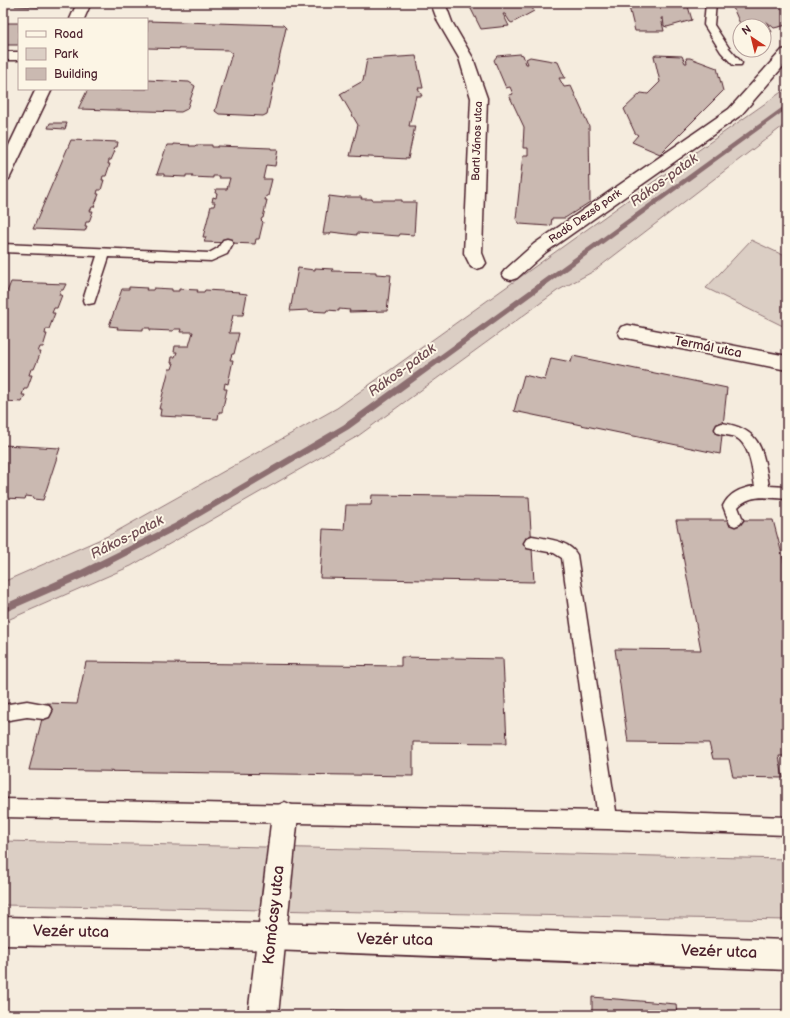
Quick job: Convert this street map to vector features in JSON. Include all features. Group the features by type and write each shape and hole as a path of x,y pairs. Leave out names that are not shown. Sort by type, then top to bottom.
{"street":[{"path":"77,18 84,3"},
{"name":"Bartl János utca","path":"438,3 445,22 466,58 479,98 473,253 477,263"},
{"name":"Radó Dezső park","path":"511,274 540,248 735,112 787,53"},
{"path":"3,56 18,56"},
{"path":"3,175 44,90"},
{"name":"Termál utca","path":"628,332 787,362"},
{"name":"Komócsy utca","path":"263,1015 285,815"},
{"name":"Vezér utca","path":"3,931 271,936 355,940 435,941 787,955"}],"lane":[{"path":"711,3 709,25 725,50 737,63"},
{"path":"3,248 211,257 223,251 227,243"},
{"path":"89,300 104,253"},
{"path":"722,429 742,434 749,440 754,450 763,492"},
{"path":"735,520 730,506 736,498 750,492 787,493"},
{"path":"532,543 556,547 564,550 569,555 608,820"},
{"path":"3,713 27,709 43,711"},
{"path":"3,808 285,815 608,820 787,826"}],"green space":[{"path":"787,88 787,123 594,271 557,291 358,436 131,566 3,622 3,582 110,535 337,408"},
{"path":"751,240 787,257 787,328 706,288"},
{"path":"3,841 787,859 787,920 3,905"}],"building":[{"path":"17,3 41,3 38,7 15,6"},
{"path":"468,3 529,3 534,11 512,23 505,14 503,14 509,26 481,29"},
{"path":"628,3 687,3 692,20 667,27 664,26 663,18 661,18 664,31 635,31"},
{"path":"731,3 787,3 787,25 774,28 772,26 772,18 738,18"},
{"path":"148,21 283,25 286,28 267,114 263,116 219,114 215,111 232,53 228,50 148,48"},
{"path":"3,23 18,23 18,45 3,45"},
{"path":"523,55 526,64 528,64 526,59 530,57 558,62 565,78 559,78 564,87 571,86 589,126 590,202 565,218 552,218 551,225 548,226 520,224 516,219 523,155 528,155 528,148 523,148 524,127 509,95 513,94 510,87 506,88 494,60 497,56"},
{"path":"416,56 423,88 418,88 422,96 416,96 409,126 415,126 408,159 350,156 358,125 340,94 363,81 367,59"},
{"path":"654,56 682,56 685,63 687,63 686,58 690,58 717,68 723,91 660,154 632,142 638,135 635,133 624,109 641,93 648,94 660,82"},
{"path":"148,80 189,82 195,86 187,109 181,112 78,109 88,90 148,90"},
{"path":"50,123 67,123 65,129 48,128"},
{"path":"71,140 118,142 117,147 114,147 113,150 115,151 111,160 109,160 108,164 110,164 106,176 103,176 102,180 104,180 101,190 98,190 97,194 99,194 94,207 92,207 90,211 93,211 89,222 86,222 85,226 87,226 85,231 33,229"},
{"path":"167,145 190,145 189,146 212,145 212,147 278,149 275,166 266,165 263,179 272,179 268,196 266,196 265,200 267,200 263,218 261,220 263,222 259,239 256,239 255,244 204,242 206,237 203,237 211,206 214,206 215,202 212,202 213,197 216,198 216,189 227,189 230,178 219,178 219,176 213,176 213,178 192,177 193,175 186,175 186,177 164,176 164,174 157,174"},
{"path":"329,196 345,198 362,197 361,199 402,200 402,202 416,202 414,235 400,234 399,236 357,233 357,235 331,232 330,234 323,234"},
{"path":"298,268 315,270 315,268 333,269 332,271 376,272 376,274 391,275 387,311 349,312 350,310 339,309 339,311 327,310 326,312 308,310 290,311"},
{"path":"11,282 66,284 59,295 62,295 57,308 54,308 52,313 55,313 49,329 46,329 45,334 47,334 43,347 40,347 38,352 41,352 34,369 31,369 29,375 32,375 27,389 24,389 22,395 25,395 22,402 3,401 3,302"},
{"path":"129,287 147,288 146,290 153,290 154,288 172,289 172,291 179,291 179,289 198,290 197,292 204,292 205,290 240,292 239,293 247,294 243,315 233,315 229,333 239,333 234,354 232,354 230,360 233,360 228,384 225,383 224,389 227,389 222,412 219,412 218,419 160,416 161,409 159,409 169,369 172,369 174,363 171,363 172,357 175,357 177,352 174,352 175,346 189,346 193,332 180,332 181,329 174,329 173,331 150,330 150,328 143,328 143,330 117,329 118,327 109,326 122,289 129,289"},
{"path":"573,356 727,388 720,454 514,411 524,375 545,380 551,358 571,362"},
{"path":"3,445 60,448 43,500 33,499 34,497 26,496 25,499 4,498"},
{"path":"372,495 529,497 534,582 320,578 323,529 344,530 346,505 371,505"},
{"path":"676,520 773,520 787,573 787,756 779,756 783,778 733,777 729,759 713,759 709,743 628,742 615,649 701,650"},
{"path":"401,657 503,659 507,743 413,742 413,776 29,770 46,703 77,704 86,662 401,666"},
{"path":"592,997 676,1004 677,1015 592,1015"},
{"path":"331,1010 430,1013 430,1015 331,1015"}],"waterway":[{"name":"Rákos-patak","path":"3,609 82,574 177,526 346,427 787,106"}]}
